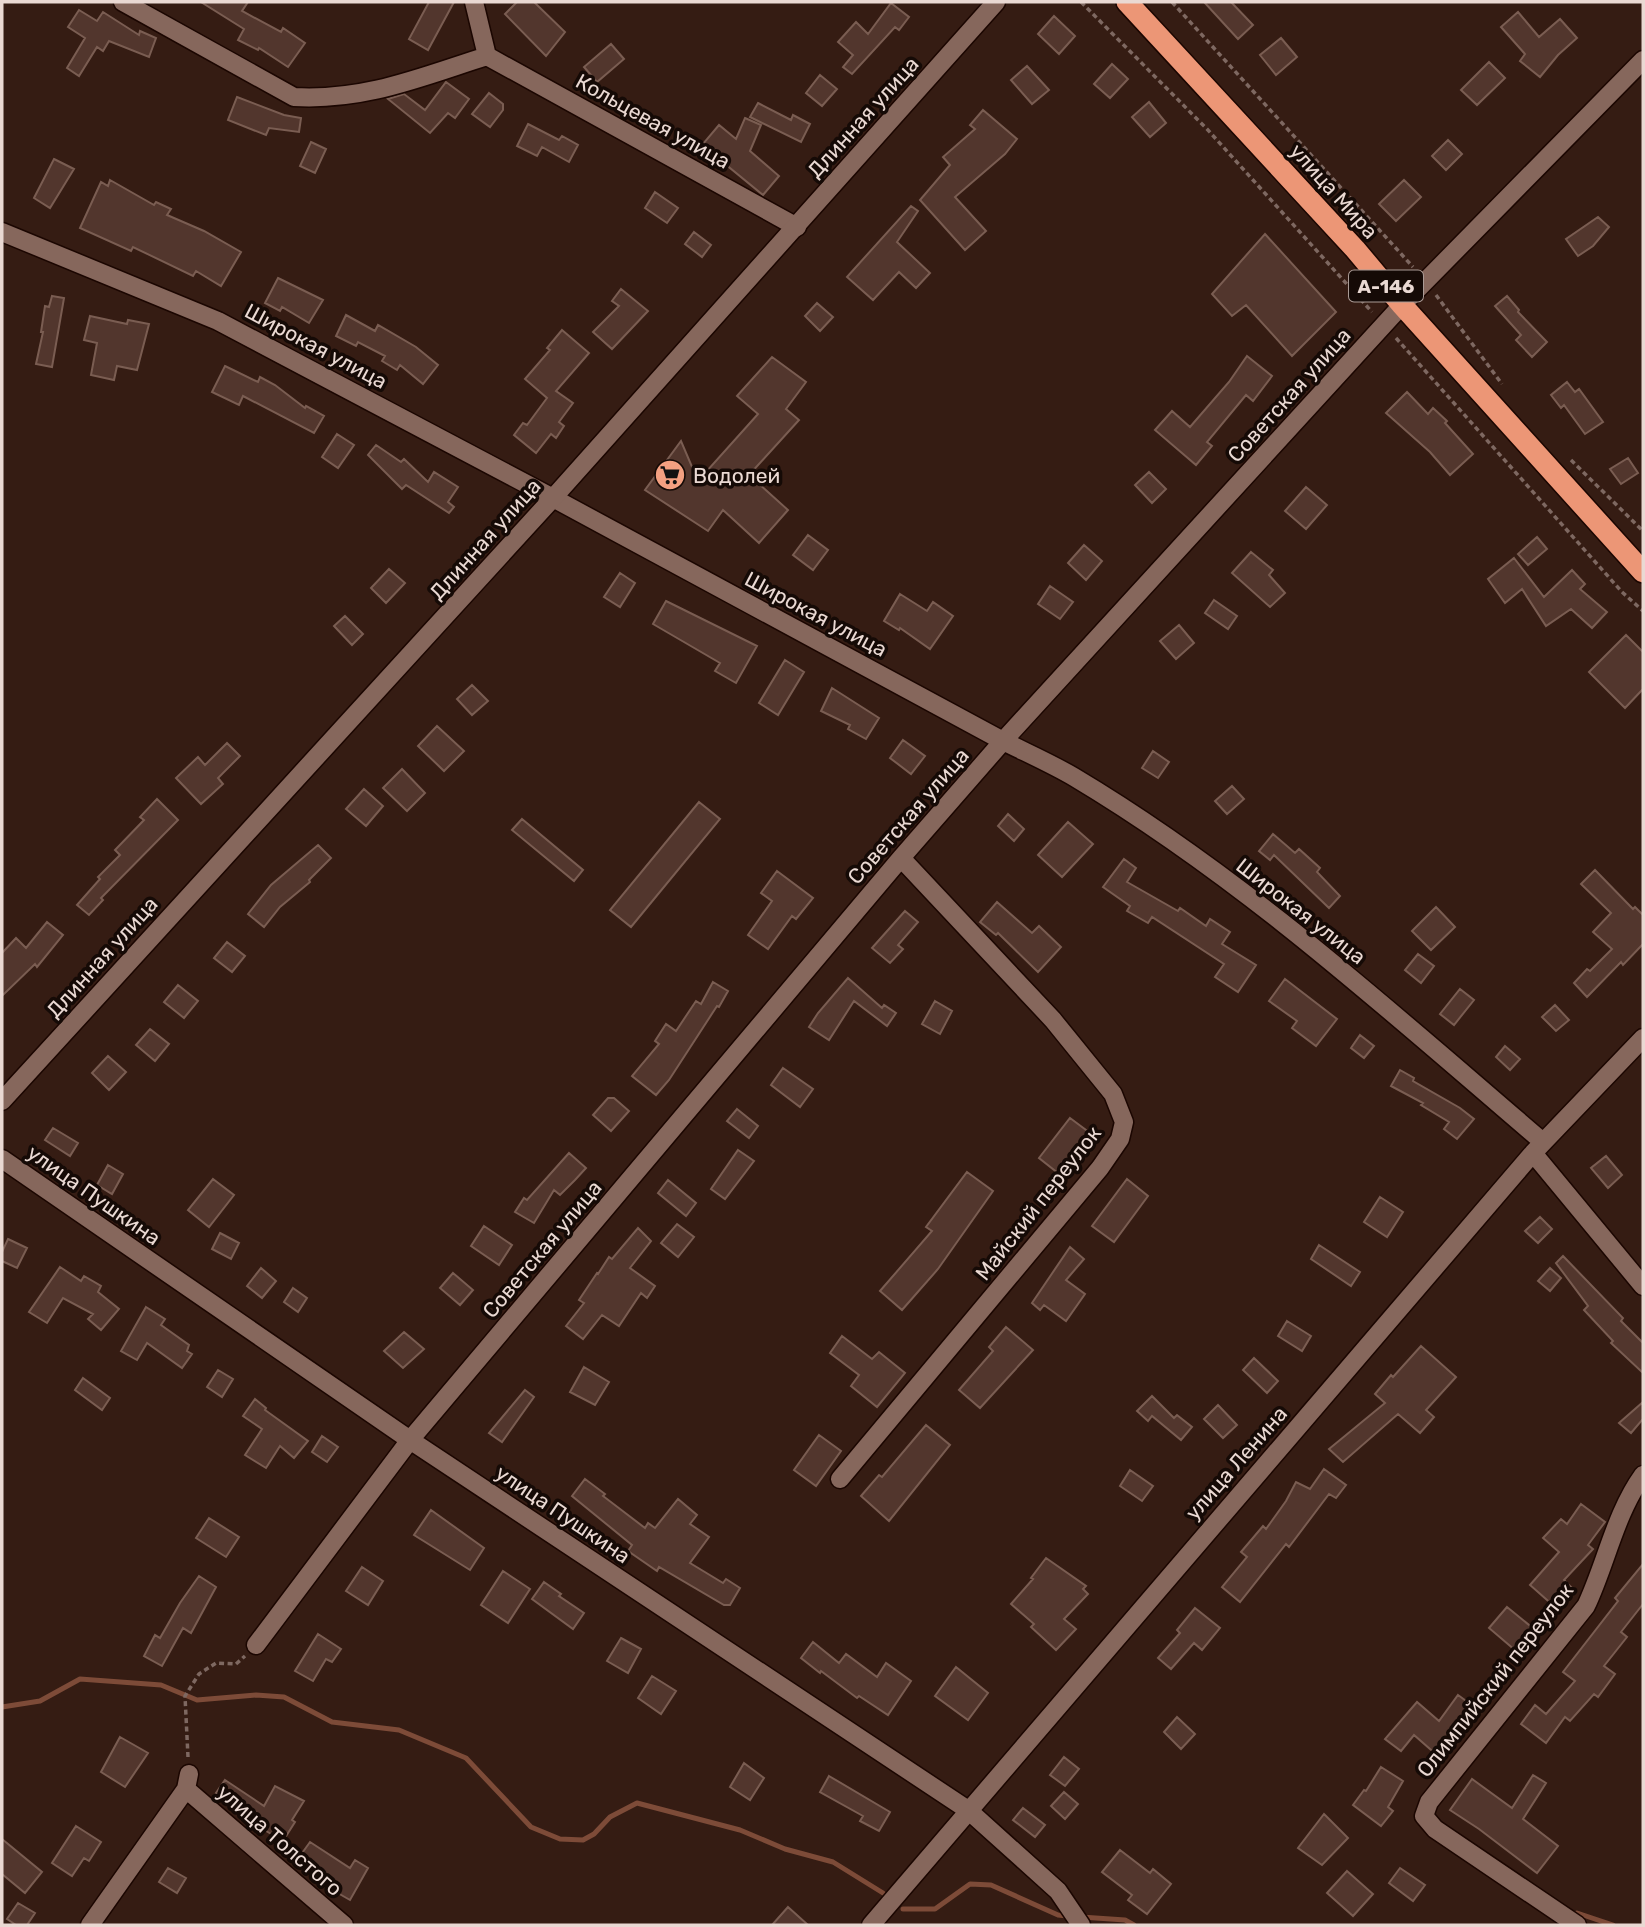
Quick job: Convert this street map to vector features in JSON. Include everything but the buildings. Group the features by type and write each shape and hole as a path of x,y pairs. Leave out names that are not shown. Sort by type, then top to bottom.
{"highway":[{"name":"улица Мира","path":"1127,2 1355,249 1402,305 1643,572"}],"street":[{"path":"122,2 294,97 326,99 378,91 487,56 474,2"},
{"name":"Длинная улица","path":"2,1101 554,498 996,2"},
{"name":"Кольцевая улица","path":"487,56 797,227"},
{"name":"Советская улица","path":"256,1645 410,1440 1003,741 1402,305 1643,60"},
{"name":"Широкая улица","path":"2,232 218,321 1073,776 1173,842 1308,941 1538,1147 1643,1286"},
{"name":"Майский переулок","path":"839,1479 1100,1168 1120,1139 1124,1122 1113,1094 1053,1020 901,858"},
{"name":"улица Ленина","path":"871,1925 1538,1147 1643,1038"},
{"name":"улица Пушкина","path":"2,1159 410,1440 968,1810 1058,1891 1082,1925"},
{"name":"Олимпийский переулок","path":"1577,1925 1435,1829 1424,1816 1429,1802 1586,1606 1595,1588 1611,1537 1643,1475"},
{"path":"90,1925 187,1782"},
{"name":"улица Толстого","path":"187,1782 344,1925"}],"path":[{"path":"1081,2 1207,129 1622,592 1643,611"},
{"path":"1172,2 1426,281 1509,393"},
{"path":"1565,454 1643,531"},
{"path":"187,1782 185,1696 199,1674 216,1663 236,1664 256,1645"}],"waterway":[{"path":"2,1707 40,1701 80,1679 161,1685 197,1700 256,1695 284,1697 332,1722 399,1730 466,1758 531,1827 560,1839 583,1840 594,1834 610,1817 637,1803 740,1830 785,1849 833,1862 883,1893"},
{"path":"903,1909 935,1909 970,1884 991,1885 1058,1915 1067,1916"},
{"path":"1577,1913 1613,1925"},
{"path":"1081,1917 1125,1920 1134,1925"}],"place":[{"name":"Водолей","path":"670,475"}]}
